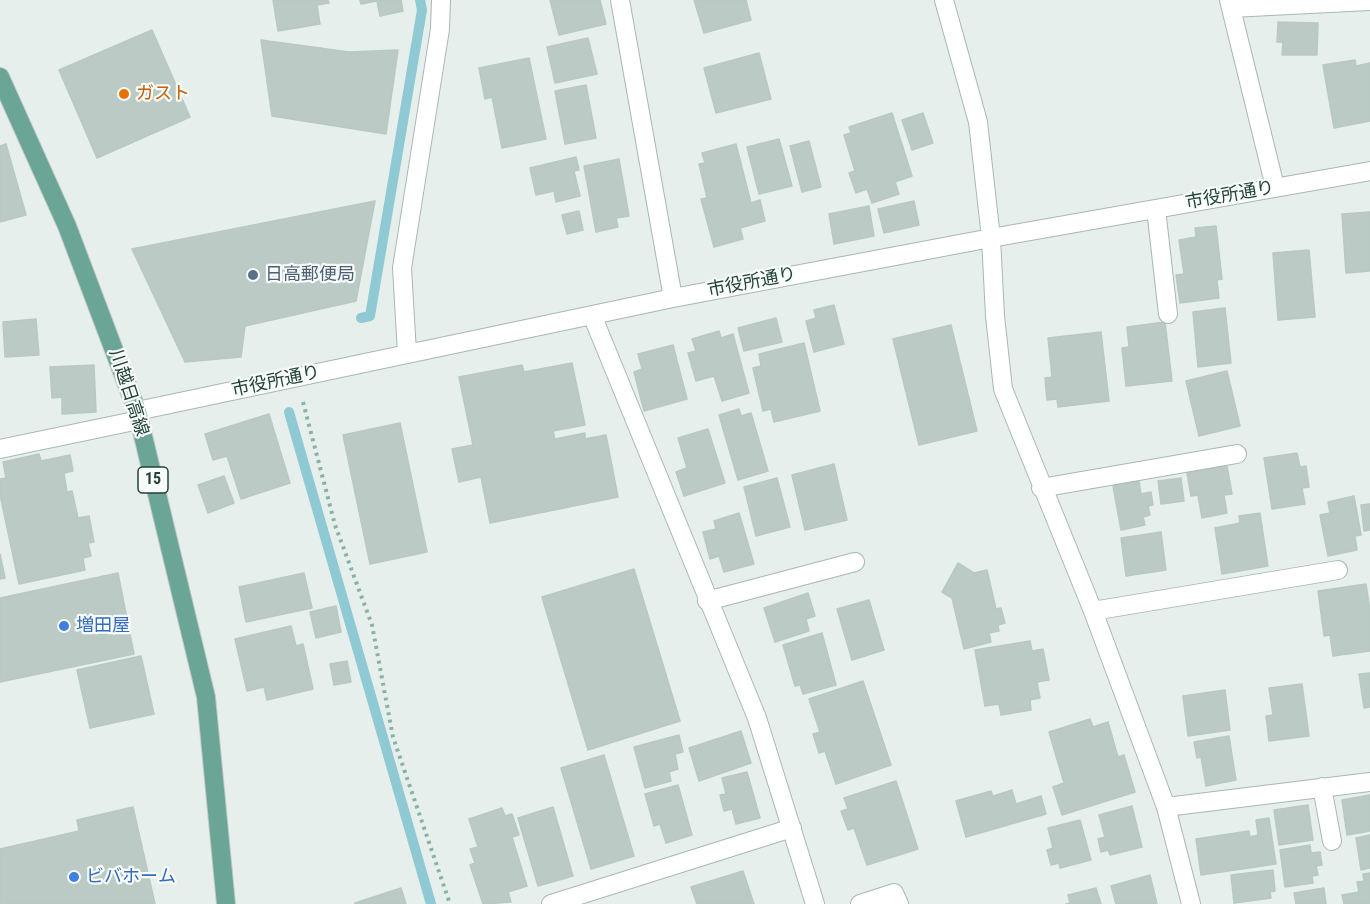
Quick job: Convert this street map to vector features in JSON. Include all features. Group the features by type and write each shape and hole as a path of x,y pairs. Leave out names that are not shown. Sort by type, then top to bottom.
{"main road":[{"name":"川越日高線","path":"0,77 67,226 138,416 207,697 226,904"}],"street":[{"path":"407,353 402,268 440,29 441,0"},
{"path":"620,0 674,298"},
{"path":"944,0 978,122 991,238 994,316 1003,388 1041,488 1093,611 1166,807 1191,904"},
{"path":"1275,187 1230,4 1370,1"},
{"name":"市役所通り","path":"0,449 407,353 674,298 991,238 1370,171"},
{"path":"1156,209 1168,314"},
{"path":"592,315 707,601 757,718 815,904"},
{"path":"1041,488 1238,454"},
{"path":"707,601 855,562"},
{"path":"1093,611 1338,570"},
{"path":"1166,807 1370,782"},
{"path":"1322,787 1332,841"},
{"path":"551,904 792,828"},
{"path":"860,904 894,892 899,904"}],"path":[{"path":"297,378 335,525 372,625 393,737 450,904"}],"building":[{"path":"273,0 328,0 329,3 317,5 320,24 278,31"},
{"path":"360,0 401,0 403,11 380,16 377,1 361,4"},
{"path":"550,0 600,0 606,24 559,35"},
{"path":"694,0 746,0 751,20 704,33"},
{"path":"1278,22 1318,23 1317,55 1282,55 1283,42 1277,42"},
{"name":"ガスト","path":"152,30 190,117 97,158 59,70"},
{"path":"588,38 597,74 555,83 547,47"},
{"path":"261,40 349,52 398,50 386,134 272,116"},
{"path":"759,53 771,99 716,113 704,68"},
{"path":"529,58 546,139 502,148 492,97 485,99 479,68"},
{"path":"1355,60 1356,66 1370,63 1370,121 1334,128 1323,65"},
{"path":"586,85 596,138 565,144 555,91"},
{"path":"892,113 912,176 895,182 899,194 872,203 867,189 856,193 849,173 855,171 844,135 851,133 849,127"},
{"path":"923,113 933,143 912,150 902,120"},
{"path":"779,139 792,186 759,194 747,147"},
{"path":"809,141 821,187 802,192 790,146"},
{"path":"6,144 26,215 0,222 0,146"},
{"path":"736,144 751,203 760,200 765,221 740,228 743,239 714,247 701,199 707,198 699,164 705,163 702,153"},
{"path":"576,157 579,170 574,171 580,196 556,202 554,191 536,195 530,168"},
{"path":"619,159 629,216 616,218 618,227 596,232 584,166"},
{"name":"日高郵便局","path":"375,201 356,301 245,326 241,357 185,362 132,249"},
{"path":"914,201 919,225 884,233 878,209"},
{"path":"869,206 874,236 834,244 829,214"},
{"path":"579,211 583,230 567,234 562,215"},
{"path":"1370,212 1370,271 1346,273 1342,214"},
{"path":"1216,226 1222,279 1217,280 1219,298 1180,303 1176,275 1184,274 1179,240 1196,237 1195,228"},
{"path":"1309,250 1315,317 1278,320 1273,253"},
{"path":"834,305 844,344 814,352 806,321 816,318 814,310"},
{"path":"1225,308 1231,363 1198,367 1193,312"},
{"path":"776,318 782,342 744,351 738,328"},
{"path":"36,319 39,355 5,357 3,322"},
{"path":"1165,322 1172,381 1126,386 1122,348 1129,347 1127,327"},
{"path":"951,325 977,431 919,445 893,339"},
{"path":"719,331 721,338 733,334 749,393 722,401 714,376 696,381 688,353 696,351 692,339"},
{"path":"1101,332 1109,401 1058,407 1057,399 1047,400 1045,378 1052,377 1048,338"},
{"path":"804,343 820,411 774,422 771,409 763,411 753,368 761,366 759,354"},
{"path":"673,345 687,399 644,411 634,372 642,369 638,354"},
{"path":"572,363 585,425 553,431 555,439 585,433 585,439 606,435 618,497 490,523 481,477 459,482 452,449 473,445 459,377 522,365 524,372"},
{"path":"94,365 96,412 62,414 62,397 52,398 50,367"},
{"path":"1227,371 1240,426 1199,436 1186,381"},
{"path":"739,409 741,416 751,413 768,471 738,480 719,415"},
{"path":"269,414 290,483 241,499 227,456 213,460 205,434"},
{"path":"400,423 427,552 370,564 343,435"},
{"path":"708,429 725,483 684,496 676,472 687,468 678,438"},
{"path":"1297,453 1300,467 1306,466 1309,487 1302,488 1305,504 1272,509 1264,458"},
{"path":"39,454 41,461 70,455 73,471 64,473 67,492 72,491 78,518 89,516 94,542 88,543 91,556 83,558 85,570 19,584 0,495 0,479 6,478 3,462"},
{"path":"834,464 847,520 805,530 792,475"},
{"path":"1227,466 1232,494 1224,495 1227,513 1202,518 1198,495 1191,496 1187,473"},
{"path":"224,476 234,503 208,513 198,485"},
{"path":"777,478 790,527 756,536 744,487"},
{"path":"1181,478 1184,501 1161,504 1158,481"},
{"path":"1139,481 1141,494 1151,492 1153,505 1148,506 1150,515 1143,517 1145,525 1121,530 1113,486"},
{"path":"1354,496 1361,535 1355,536 1357,550 1328,556 1320,515 1330,513 1328,502"},
{"path":"1370,504 1370,530 1364,531 1361,505"},
{"path":"739,513 754,564 724,572 719,556 710,559 703,532 716,529 714,521"},
{"path":"1260,513 1268,566 1222,574 1215,528 1240,523 1239,516"},
{"path":"1161,532 1166,570 1126,576 1121,538"},
{"path":"0,554 5,578 0,579"},
{"path":"958,563 974,573 987,570 996,609 1001,608 1005,623 998,625 999,631 989,633 991,642 964,649 952,598 942,592"},
{"path":"634,569 680,721 588,750 542,597"},
{"name":"増田屋","path":"118,573 134,654 0,682 0,598"},
{"path":"304,573 312,608 246,622 239,587"},
{"path":"1366,584 1370,611 1370,651 1333,656 1330,635 1324,636 1318,591"},
{"path":"808,593 815,616 806,619 809,631 775,642 764,608"},
{"path":"869,600 884,650 852,660 837,609"},
{"path":"336,606 341,632 316,638 310,612"},
{"path":"291,626 296,646 303,644 313,689 267,700 264,687 247,691 235,639"},
{"path":"822,633 836,685 803,694 800,685 795,686 783,645"},
{"path":"1030,641 1032,651 1043,649 1049,680 1037,682 1040,698 1030,700 1031,710 1001,715 999,704 985,706 975,650"},
{"path":"141,656 154,714 90,728 77,670"},
{"path":"347,661 351,682 334,685 330,664"},
{"path":"1370,673 1370,707 1364,708 1359,674"},
{"path":"863,681 891,765 836,784 825,751 819,753 813,734 820,732 809,699"},
{"path":"1302,684 1309,736 1269,741 1266,716 1273,715 1269,688"},
{"path":"1225,690 1230,730 1188,736 1183,696"},
{"path":"1090,719 1093,727 1108,722 1118,757 1124,755 1135,792 1062,815 1053,787 1064,783 1049,732"},
{"path":"741,731 751,763 699,781 689,748"},
{"path":"679,735 683,752 675,754 678,769 669,772 671,781 645,788 634,747"},
{"path":"1229,736 1236,780 1206,786 1201,757 1197,758 1194,742"},
{"path":"604,755 634,856 591,869 561,768"},
{"path":"747,772 760,818 736,824 732,809 724,811 720,795 726,794 722,778"},
{"path":"896,781 918,849 867,865 854,828 848,830 841,811 848,809 844,798"},
{"path":"678,785 692,835 666,843 660,824 654,826 645,794"},
{"path":"1012,790 1016,804 1041,796 1046,814 966,837 956,801 991,791 993,796"},
{"path":"1370,795 1370,831 1347,835 1342,800"},
{"path":"1308,805 1313,840 1279,845 1274,810"},
{"path":"1132,806 1142,847 1110,855 1108,850 1101,852 1098,839 1105,837 1099,815"},
{"name":"ビバホーム","path":"133,807 155,904 0,904 0,849 79,831 77,820"},
{"path":"553,807 573,876 538,886 518,818"},
{"path":"502,808 505,816 512,814 519,835 512,837 527,886 508,892 511,902 483,904 470,865 475,863 470,849 478,847 469,819"},
{"path":"1269,818 1276,864 1201,875 1196,839 1249,831 1250,837 1258,835 1256,820"},
{"path":"1080,820 1091,860 1060,868 1059,863 1051,865 1047,850 1053,848 1048,828"},
{"path":"1370,835 1370,868 1361,870 1356,838"},
{"path":"1310,845 1311,853 1320,852 1322,865 1316,866 1318,875 1312,876 1313,883 1285,887 1280,850"},
{"path":"1273,870 1275,891 1270,892 1271,898 1234,903 1231,875"},
{"path":"743,871 754,904 697,904 691,887"},
{"path":"1370,873 1370,904 1344,904 1342,895 1359,892 1357,882 1364,881 1363,874"},
{"path":"1150,875 1157,904 1116,904 1111,886"},
{"path":"401,888 406,904 355,904 355,903"},
{"path":"1096,888 1101,904 1066,904 1070,903 1068,895"},
{"path":"1324,888 1326,904 1296,904 1294,893"}],"waterway":[{"path":"361,318 370,316 422,10 420,0"},
{"path":"289,412 431,904"}],"place":[{"name":"ガスト","path":"124,94"},
{"name":"日高郵便局","path":"253,275"},
{"name":"増田屋","path":"64,626"},
{"name":"ビバホーム","path":"74,877"}]}
